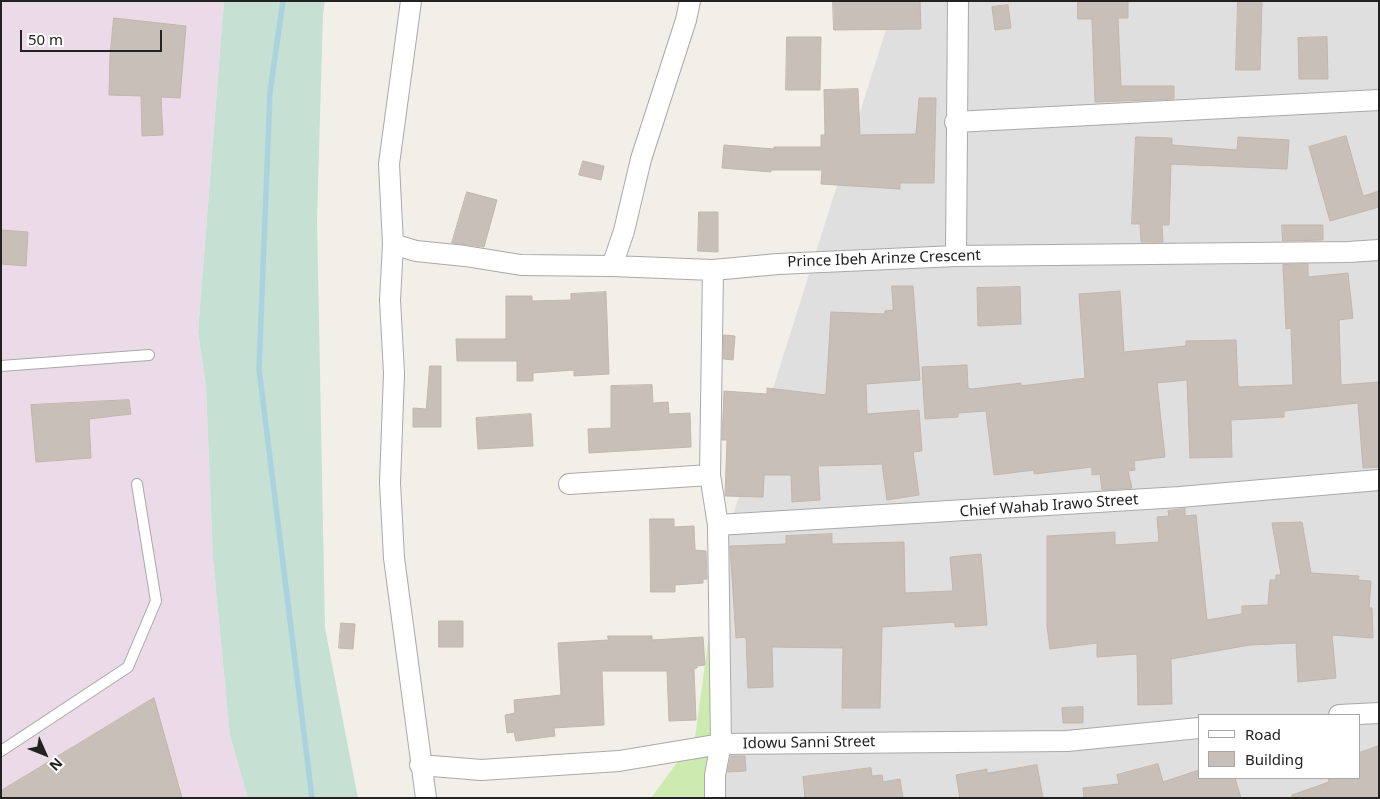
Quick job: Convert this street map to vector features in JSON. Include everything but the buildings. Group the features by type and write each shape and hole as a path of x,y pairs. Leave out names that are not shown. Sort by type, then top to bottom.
{"street":[{"path":"411,1 389,164 393,244 390,300 394,373 390,483 394,558 420,765 426,798"},
{"path":"612,266 624,231 641,159 686,20 690,1"},
{"path":"956,256 955,122 958,1"},
{"path":"955,122 1379,100"},
{"name":"Prince Ibeh Arinze Crescent","path":"393,244 416,251 465,256 521,265 713,270 778,264 956,256 1348,252 1379,250"},
{"path":"713,270 710,475 718,525 721,744 715,775 715,798"},
{"path":"569,484 710,475"},
{"name":"Chief Wahab Irawo Street","path":"718,525 1161,499 1379,480"},
{"path":"1359,714 1379,713"},
{"name":"Idowu Sanni Street","path":"420,765 481,770 619,761 721,744 1067,741 1198,728"}],"lane":[{"path":"1,366 149,355"},
{"path":"1,751 128,667 156,601 137,484"}],"shaded area":[{"path":"1,1 224,1 198,332 206,387 213,559 230,736 248,798 1,798"},
{"path":"895,1 1379,1 1379,798 718,798 719,560"}],"green space":[{"path":"224,1 325,1 323,14 317,220 325,628 358,798 248,798 230,736 213,559 206,387 198,332"},
{"path":"719,560 710,798 651,798 695,738"}],"waterway":[{"path":"283,1 270,92 259,369 312,798"}]}
